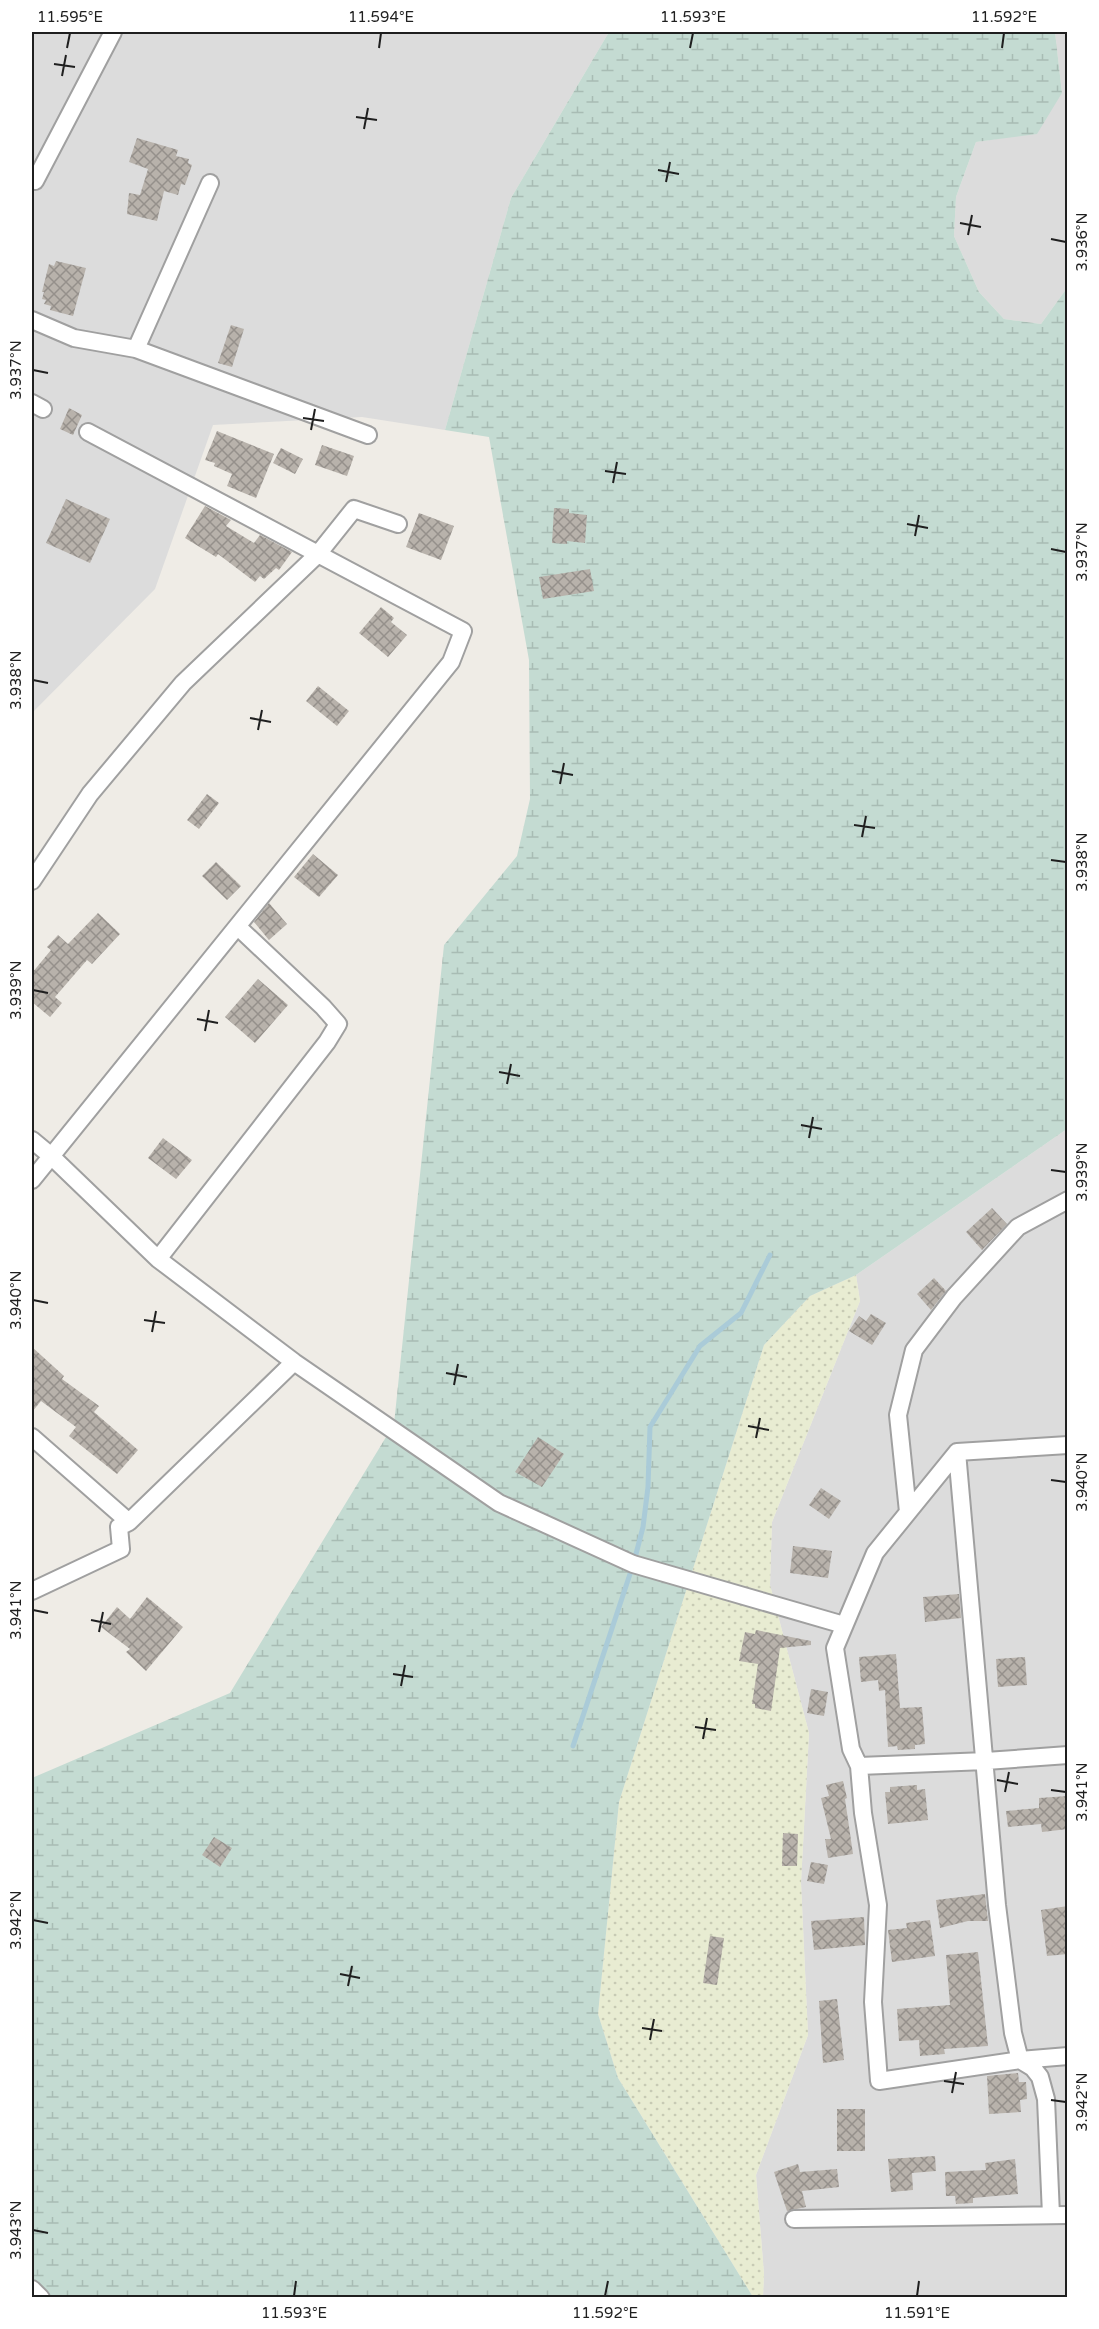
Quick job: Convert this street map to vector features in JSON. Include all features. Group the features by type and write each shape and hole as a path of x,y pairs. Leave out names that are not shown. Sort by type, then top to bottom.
{"street":[{"path":"33,182 113,32"},
{"path":"136,349 210,183"},
{"path":"32,320 74,338 136,349 368,435"},
{"path":"32,1180 451,662 463,631 87,432"},
{"path":"32,881 90,794 183,682 318,554 354,509 398,524"},
{"path":"158,1259 327,1042 338,1024 238,927"},
{"path":"32,1140 158,1259 294,1362 499,1503 633,1564 844,1625"},
{"path":"908,1512 898,1415 914,1350 954,1297 1018,1227 1068,1200"},
{"path":"32,1591 121,1549 118,1527 129,1522 294,1362"},
{"path":"32,1437 129,1522"},
{"path":"1068,1444 957,1452 875,1553 835,1648 851,1749 859,1766 862,1813 878,1905 873,2002 879,2081 1020,2060 1068,2056"},
{"path":"794,2219 1059,2215 1046,2099 1040,2077 1033,2068 1020,2060 1013,2033 997,1905 957,1452"},
{"path":"859,1766 1068,1755"},
{"path":"32,2289 41,2298"}],"shaded area":[{"path":"32,32 609,32 511,198 445,430 362,417 213,425 155,589 32,713"},
{"path":"1055,32 1067,32 1067,288 1041,324 1004,319 979,292 954,236 956,197 976,142 1003,138 1062,93"},
{"path":"1067,1129 1067,2297 763,2297 764,2274 756,2175 808,2035 801,1883 809,1733 770,1585 772,1522 860,1301 856,1275"}],"green space":[{"path":"609,32 1055,32 1062,93 1037,134 976,142 956,197 954,236 979,292 1004,319 1041,324 1067,288 1067,1129 856,1275 810,1296 764,1345 619,1802 598,2014 618,2078 753,2297 32,2297 32,1778 230,1693 394,1424 444,945 517,856 530,799 529,660 489,437 445,430 511,198"},
{"path":"856,1275 860,1301 772,1522 770,1585 809,1733 801,1883 808,2035 756,2175 764,2274 763,2297 753,2297 618,2078 598,2014 619,1802 764,1345 810,1296"}],"building":[{"path":"137,138 178,150 176,156 189,159 188,163 192,165 185,185 181,184 178,195 164,191 157,221 127,214 129,193 140,195 148,169 129,162"},
{"path":"56,261 86,268 73,316 50,310 51,306 44,304 46,300 42,299 49,264 54,266"},
{"path":"231,325 244,329 232,367 218,363"},
{"path":"69,408 82,415 73,435 60,429"},
{"path":"217,431 274,454 256,498 227,486 232,474 214,466 215,463 205,460"},
{"path":"322,445 354,456 347,476 315,465"},
{"path":"281,448 303,459 295,474 273,463"},
{"path":"66,499 110,519 90,563 46,543"},
{"path":"205,506 231,520 226,526 254,543 260,535 292,552 279,570 276,568 264,579 260,576 255,582 218,554 216,557 185,538"},
{"path":"554,508 569,509 569,513 587,515 585,543 567,541 567,544 552,543"},
{"path":"419,513 454,526 441,560 406,547"},
{"path":"590,569 594,591 543,599 539,577"},
{"path":"381,607 394,618 391,622 407,635 388,657 359,633"},
{"path":"318,686 349,711 337,726 306,701"},
{"path":"207,794 219,803 199,829 187,820"},
{"path":"313,854 338,875 319,897 294,877"},
{"path":"216,862 241,886 227,900 202,876"},
{"path":"269,903 287,924 269,940 254,922"},
{"path":"98,913 120,934 92,964 87,960 55,997 62,1003 50,1017 32,1002 32,973 51,950 47,947 58,935 68,944"},
{"path":"258,979 288,1005 255,1043 225,1017"},
{"path":"163,1138 192,1160 176,1179 148,1158"},
{"path":"992,1208 1007,1224 982,1250 966,1232"},
{"path":"934,1278 946,1291 931,1310 917,1294"},
{"path":"871,1314 886,1323 872,1345 849,1331 859,1316 866,1321"},
{"path":"32,1347 64,1376 62,1379 99,1406 94,1412 138,1450 117,1474 69,1436 76,1427 41,1401 32,1412"},
{"path":"538,1437 564,1454 542,1487 515,1472"},
{"path":"821,1488 841,1501 829,1519 809,1505"},
{"path":"793,1546 832,1551 828,1578 790,1573"},
{"path":"959,1594 961,1618 925,1622 923,1597"},
{"path":"147,1597 183,1627 146,1671 126,1652 130,1649 101,1627 117,1607 130,1619"},
{"path":"756,1630 811,1641 811,1645 780,1648 771,1711 755,1708 755,1704 752,1704 758,1664 739,1661 745,1632 755,1634"},
{"path":"896,1654 900,1708 922,1707 925,1744 915,1745 915,1749 898,1750 897,1746 888,1747 885,1690 879,1691 878,1680 861,1682 859,1657"},
{"path":"1025,1657 1027,1685 998,1687 996,1659"},
{"path":"811,1689 828,1692 824,1716 807,1713"},
{"path":"843,1781 853,1854 828,1858 825,1839 831,1839 821,1798 829,1796 826,1785"},
{"path":"917,1785 917,1790 925,1789 928,1820 888,1824 885,1792 890,1792 890,1787"},
{"path":"1068,1796 1068,1829 1042,1832 1041,1824 1008,1827 1006,1811 1039,1808 1039,1798"},
{"path":"783,1833 798,1834 797,1866 782,1866"},
{"path":"214,1837 232,1848 220,1867 202,1855"},
{"path":"811,1862 828,1865 824,1884 807,1881"},
{"path":"985,1894 988,1921 968,1921 940,1928 936,1900"},
{"path":"1068,1906 1068,1954 1047,1956 1041,1910"},
{"path":"864,1917 865,1945 814,1950 811,1921"},
{"path":"930,1920 935,1956 892,1962 888,1930 907,1928 906,1923"},
{"path":"710,1936 724,1938 717,1985 703,1983"},
{"path":"978,1952 988,2046 944,2049 945,2054 920,2056 919,2040 899,2041 897,2009 950,2005 946,1955"},
{"path":"837,1999 844,2060 823,2063 819,2001"},
{"path":"1018,2073 1019,2082 1026,2082 1027,2099 1020,2100 1021,2112 989,2114 987,2076"},
{"path":"837,2109 865,2109 865,2151 837,2151"},
{"path":"935,2156 936,2171 912,2173 913,2190 891,2192 888,2159"},
{"path":"1015,2159 1018,2194 973,2198 973,2203 956,2204 955,2196 946,2196 945,2172 986,2170 985,2163"},
{"path":"798,2164 800,2172 837,2169 839,2187 802,2191 806,2207 787,2211 774,2172"}],"waterway":[{"path":"636,1554 643,1527 648,1487 650,1427 700,1346 741,1313 770,1255"},
{"path":"573,1746 631,1571"}]}
